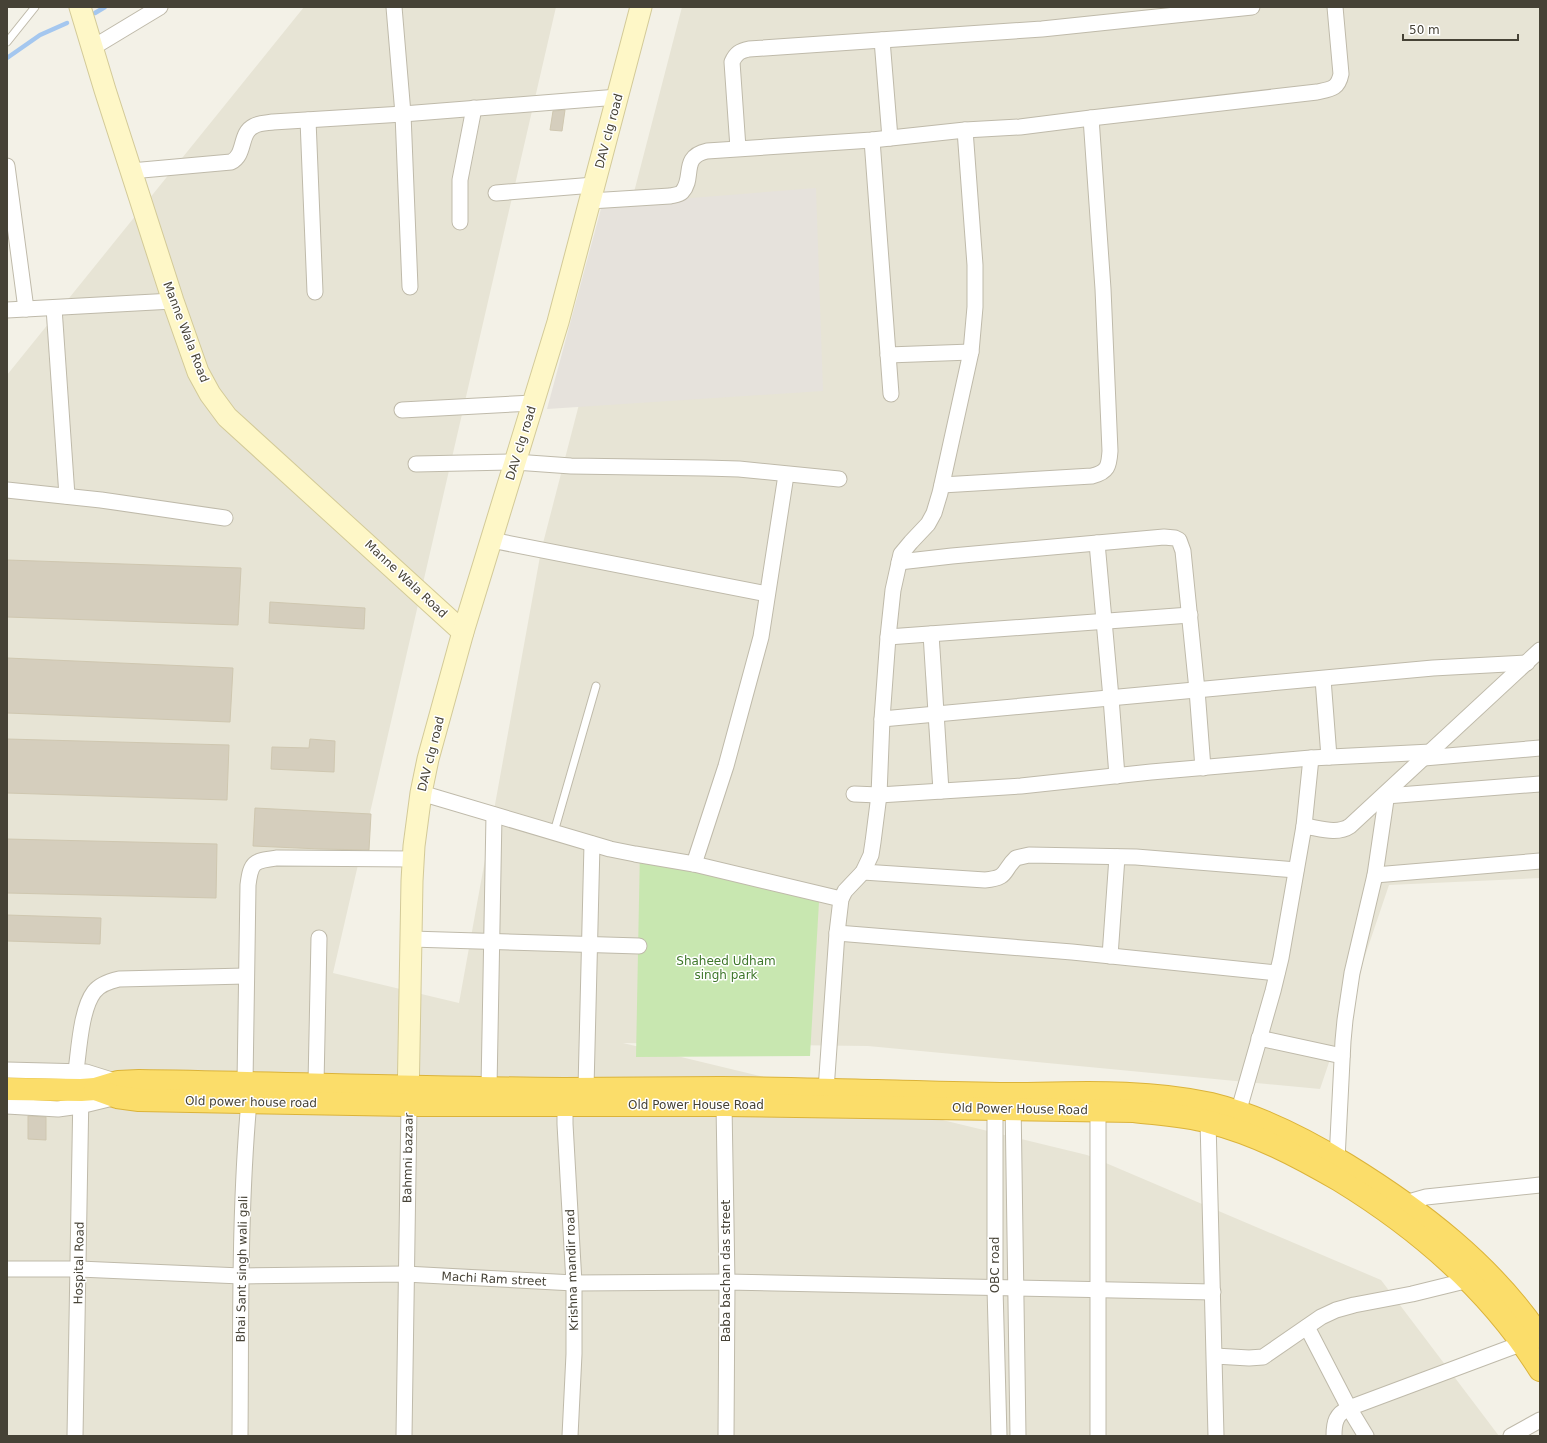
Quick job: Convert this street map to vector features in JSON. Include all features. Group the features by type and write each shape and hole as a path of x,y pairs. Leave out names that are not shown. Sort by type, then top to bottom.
{"highway":[{"name":"Old power house road","path":"7,1089 117,1090 139,1100 247,1092 316,1084 408,1096"},
{"name":"Old Power House Road","path":"408,1096 489,1088 724,1088 826,1090 1004,1101 1098,1110 1134,1111 1208,1121 1241,1132 1283,1149 1356,1191 1436,1227 1495,1282 1529,1321 1532,1340 1540,1370"},
{"name":"Old power house road","path":"247,1092 408,1096"},
{"name":"Old Power House Road","path":"408,1096 565,1105 724,1105 1004,1101 1135,1094 1212,1105 1284,1130 1337,1159 1399,1210 1420,1236 1532,1340"}],"street":[{"name":"Manne Wala Road","path":"80,7 173,301 198,372 210,394 227,417 463,632"},
{"path":"91,42 160,7"},
{"path":"394,7 403,114 410,286"},
{"name":"DAV clg road","path":"412,881 421,793 428,758 463,632 558,322 641,7"},
{"path":"738,148 732,62 735,54 741,51 749,49 1042,29 1252,7"},
{"path":"496,193 592,193 670,196 678,194 682,191 695,155 707,151 872,140 965,130 1020,127 1318,92 1336,86 1340,80 1341,74 1335,7"},
{"path":"882,40 890,138"},
{"path":"131,171 232,162 238,158 246,134 250,128 273,122 403,114 618,97"},
{"path":"460,222 460,180 474,108"},
{"path":"942,485 1092,476 1101,474 1106,469 1109,462 1110,451 1104,297 1091,118"},
{"path":"308,120 315,292"},
{"path":"826,1090 837,933 841,899 845,891 863,872 871,855 879,795 882,719 893,590 899,562 905,549 928,524 934,513 942,485 971,352 976,307 975,265 965,130"},
{"path":"872,140 891,394"},
{"path":"7,166 26,309"},
{"path":"7,310 173,301"},
{"path":"54,308 67,496"},
{"path":"888,356 971,352"},
{"path":"402,410 533,403"},
{"path":"416,464 515,462 571,466 739,469 786,475 839,479"},
{"path":"694,864 726,766 761,637 786,475"},
{"path":"7,490 67,496 225,518"},
{"path":"899,562 1164,537 1176,538 1180,540 1183,551 1190,614 1203,768"},
{"path":"491,540 767,594"},
{"path":"1097,543 1117,776"},
{"path":"888,637 1190,614"},
{"path":"931,634 941,792"},
{"path":"882,719 1323,679 1536,656"},
{"path":"1304,826 1333,831 1346,830 1536,656"},
{"path":"1323,679 1328,757"},
{"path":"854,794 879,795 1021,786 1311,758 1427,755 1540,748"},
{"path":"1238,1113 1277,973 1304,826 1311,758"},
{"path":"1387,794 1540,784"},
{"path":"421,793 592,844 635,854 694,864 841,899"},
{"path":"1337,1159 1343,1034 1352,973 1375,875 1387,794"},
{"path":"489,1088 494,815"},
{"path":"586,1088 592,844"},
{"path":"863,872 985,880 1000,877 1005,873 1013,861 1021,856 1136,857 1296,870"},
{"path":"1110,956 1117,857"},
{"name":"Bhai Sant singh wali gali","path":"240,1436 241,1276 247,1092 246,976 248,885 250,870 255,862 277,858 413,860"},
{"path":"1375,875 1540,861"},
{"name":"Bahmni bazaar","path":"404,1436 405,1274 412,881"},
{"path":"837,933 1110,956 1277,973"},
{"path":"316,1084 319,938"},
{"path":"411,939 639,946"},
{"name":"Hospital Road","path":"75,1436 81,1090 84,1015 89,1001 95,991 106,983 119,978 246,976"},
{"path":"1259,1038 1342,1056"},
{"path":"7,1070 81,1090"},
{"path":"7,1106 58,1109 81,1090"},
{"name":"OBC road","path":"999,1436 995,1288 1004,1101"},
{"name":"OBC road","path":"1004,1101 1016,1289 1018,1436"},
{"name":"Krishna mandir road","path":"565,1105 574,1283 574,1354 570,1436"},
{"name":"Baba bachan das street","path":"724,1105 727,1282 726,1436"},
{"path":"1098,1110 1098,1436"},
{"path":"1208,1121 1216,1436"},
{"path":"1399,1210 1445,1194 1540,1185"},
{"name":"Machi Ram street","path":"7,1269 79,1269 241,1276 405,1274 574,1283 727,1282 1213,1292"},
{"path":"1215,1356 1249,1358 1263,1357 1321,1317 1336,1310 1469,1280"},
{"path":"1307,1327 1349,1408 1366,1436"},
{"path":"1334,1436 1334,1424 1336,1417 1349,1408 1532,1340"},
{"path":"1511,1436 1540,1420"}],"lane":[{"path":"7,42 35,7"},
{"path":"554,832 596,686"}],"shaded area":[{"path":"304,7 556,7 333,973 459,1003 541,551 682,7 1540,7 1540,878 1389,885 1320,1089 868,1046 623,1043 1087,1155 1381,1280 1499,1436 7,1436 7,375"},
{"path":"816,188 823,391 547,409 602,205"}],"green space":[{"name":"Shaheed Udham singh park","path":"640,848 819,902 810,1056 636,1057"}],"building":[{"path":"565,110 562,131 550,130 553,111"},
{"path":"7,560 241,568 238,625 7,617"},
{"path":"270,602 365,608 364,629 269,623"},
{"path":"7,658 233,668 230,722 7,713"},
{"path":"7,739 229,745 227,800 7,793"},
{"path":"310,739 335,741 334,772 271,769 272,747 309,748"},
{"path":"255,808 371,814 369,850 253,846"},
{"path":"7,839 217,844 216,898 7,893"},
{"path":"7,915 101,918 100,944 7,941"},
{"path":"28,1116 46,1117 46,1140 28,1139"}],"waterway":[{"path":"95,13 105,7"},
{"path":"7,58 40,35 67,23"}]}
